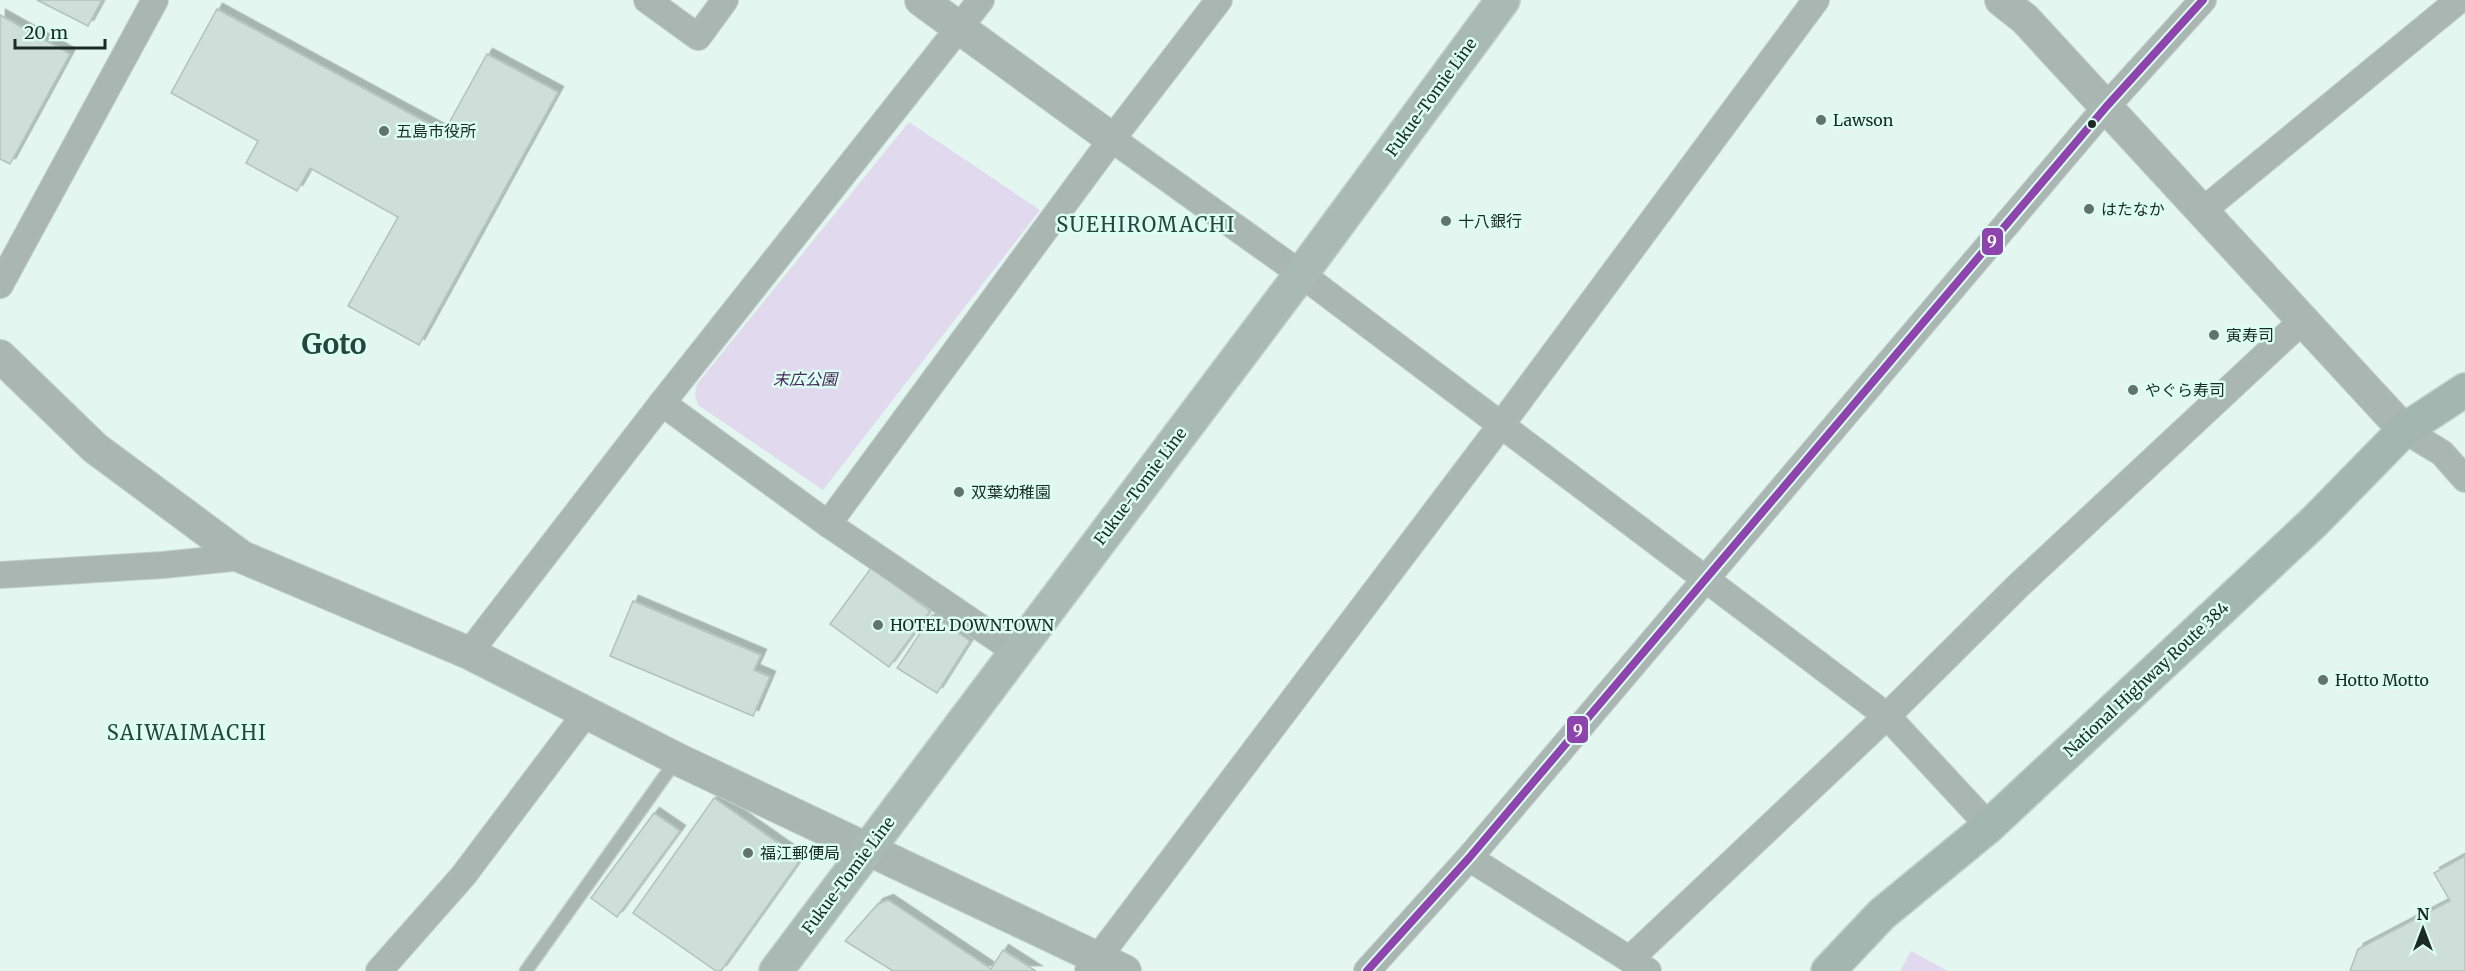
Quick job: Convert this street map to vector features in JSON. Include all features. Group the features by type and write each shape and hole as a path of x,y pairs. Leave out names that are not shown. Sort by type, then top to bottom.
{"highway":[{"name":"National Highway Route 384","path":"1828,971 1882,914 1989,826 2314,522 2404,430 2465,390"}],"main road":[{"name":"Fukue-Tomie Line","path":"776,971 1301,274 1503,0"}],"street":[{"path":"0,285 155,0"},
{"path":"646,0 698,37 725,0"},
{"path":"921,0 1301,274 1887,716 1989,826"},
{"path":"469,653 662,402 981,0"},
{"path":"828,524 1112,139 1219,0"},
{"path":"0,356 95,448 242,557 469,653 677,759 868,848 1104,966 1816,0"},
{"path":"2001,0 2025,19 2301,322 2404,430 2442,453 2465,479"},
{"path":"1368,971 1468,858 2106,107 2203,0"},
{"path":"2201,212 2459,0"},
{"path":"1468,858 1639,965 2019,585 2301,322"},
{"path":"662,402 828,524 1015,651"},
{"path":"0,574 163,565 242,557"},
{"path":"379,971 463,876 586,713"}],"lane":[{"path":"526,971 677,759"}],"green space":[{"name":"末広公園","path":"909,122 1040,210 823,490 698,405 695,395 697,384"},
{"path":"1911,951 1948,971 1900,971"}],"building":[{"path":"37,0 102,0 88,26"},
{"path":"217,9 444,132 487,54 558,92 419,345 348,306 398,217 310,168 297,191 246,163 258,141 171,93"},
{"path":"0,15 70,54 10,164 0,159"},
{"path":"871,568 930,611 889,667 830,624"},
{"path":"633,601 761,655 754,670 770,677 753,716 610,656"},
{"path":"932,615 970,641 937,693 897,668"},
{"path":"714,798 801,859 721,971 716,971 633,913"},
{"path":"654,813 680,831 617,917 591,898"},
{"path":"2465,856 2465,971 2350,971 2358,949 2450,901 2434,873"},
{"path":"888,900 991,969 1003,950 1036,971 893,971 845,941 878,904"}],"transit line":[{"name":"9","path":"1367,971 1469,858 2106,107 2203,0"}],"place":[{"name":"Lawson","path":"1821,120"},
{"name":"五島市役所","path":"384,131"},
{"name":"はたなか","path":"2089,209"},
{"name":"十八銀行","path":"1446,221"},
{"name":"寅寿司","path":"2214,335"},
{"name":"やぐら寿司","path":"2133,390"},
{"name":"双葉幼稚園","path":"959,492"},
{"name":"HOTEL DOWNTOWN","path":"878,625"},
{"name":"Hotto Motto","path":"2323,680"},
{"name":"福江郵便局","path":"748,853"}],"district":[{"name":"SUEHIROMACHI","path":"1146,224"},
{"name":"Goto","path":"334,344"},
{"name":"SAIWAIMACHI","path":"187,732"}]}
